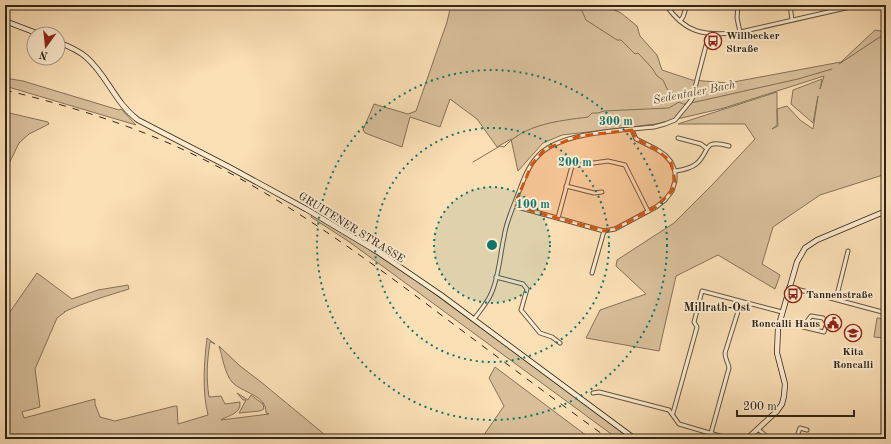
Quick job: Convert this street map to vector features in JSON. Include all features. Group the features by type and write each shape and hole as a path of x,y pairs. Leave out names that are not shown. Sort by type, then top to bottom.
{"main road":[{"path":"5,21 26,29"},
{"name":"GRUITENER STRASSE","path":"66,46 79,52 91,62 125,109 144,124 222,163 306,208 378,252 432,288 636,439"},
{"path":"747,439 782,404 785,384 777,353 778,328 797,262 805,248 817,240 886,211"}],"street":[{"path":"666,5 673,15 680,21 695,30 709,34 740,32 844,6 859,5"},
{"path":"680,21 687,5"},
{"path":"738,5 737,18 740,32"},
{"path":"790,5 792,20"},
{"path":"474,319 491,294 496,277 504,233 524,178 537,156 545,149 563,140 579,136 632,130 665,124 678,117 692,98 709,34"},
{"path":"514,206 604,231 615,228 648,211 665,200 672,191 675,181 675,171 671,162 665,155 636,139 632,130"},
{"path":"678,138 701,144 706,148"},
{"path":"675,171 686,169 695,165 703,155 706,148 712,144 719,143 729,146"},
{"path":"558,218 572,166 608,161 625,165 648,211"},
{"path":"566,186 594,193 602,192"},
{"path":"592,273 604,231"},
{"path":"836,300 848,250"},
{"path":"496,277 523,284 527,289 522,310 540,333 552,337 560,343"},
{"path":"789,287 886,313"},
{"path":"672,413 697,327 694,322 702,291 782,312"},
{"path":"711,433 730,368 725,358 725,353 741,302"},
{"path":"811,316 823,318 827,323 824,332 803,327 811,316"},
{"path":"593,393 599,392 613,395 669,410 679,424 730,439"},
{"path":"796,439 800,428 807,430"},
{"path":"758,429 767,437 773,439"}],"highlighted area":[{"path":"632,130 636,139 656,149 671,162 675,181 672,191 656,207 615,229 604,231 514,206 532,164 545,149 579,136"}],"shaded area":[{"path":"451,5 604,5 621,13 637,26 640,36 657,55 662,70 692,80 728,83 841,62 875,30 886,32 886,174 820,195 773,227 762,264 780,275 775,289 718,255 676,276 659,351 586,338 600,310 646,294 616,266 617,260 674,223 755,139 745,124 678,124 777,92 777,109 787,106 800,120 813,129 818,96 813,123 791,104 793,90 822,79 820,89 824,76 724,108 656,124 562,135 543,143 518,171 511,139 497,147 477,119 450,99 440,127 410,117 402,147 365,133 363,130 374,104 408,114 416,111 447,22","holes":["777,109 778,126 772,129 777,125"]},
{"path":"5,78 23,81 119,110 121,109 136,125 5,86"},
{"path":"5,112 48,122 49,124 29,134 19,143 5,172"},
{"path":"312,214 420,283 632,439 618,439 348,241 311,217"},
{"path":"37,273 72,299 98,290 128,285 129,289 80,305 64,312 57,318 35,369 40,407 22,412 24,418 95,399 95,404 100,417 115,421 175,406 177,406 178,424 208,415 204,377 207,338 215,344 210,342 208,356 207,376 209,397 221,396 225,404 240,402 237,412 221,420 269,414 266,413 263,402 236,386 229,378 219,346 240,366 330,439 6,439 5,319"},
{"path":"877,318 886,319 885,338 874,337"},
{"path":"495,367 591,439 481,439 504,406 489,378"},
{"path":"237,393 248,400 251,395 263,404 264,409 260,411 239,413 246,400 243,400"}],"waterway":[{"path":"573,5 574,7 579,7 586,20 617,40 621,40 635,54 638,53 652,68 657,76 663,80 669,93 679,93 690,99"},
{"name":"Sedentaler Bach","path":"839,64 886,33"},
{"name":"Sedentaler Bach","path":"691,103 798,79 832,69"},
{"name":"Sedentaler Bach","path":"473,162 500,146 504,147 512,139 532,128 554,122 588,117 592,113 604,111 669,108 679,102 686,104"}],"railway":[{"path":"5,90 69,107 132,128 173,145 239,178 303,216 364,258 609,439"}],"place":[{"name":"Willbecker Straße","path":"713,41"},
{"name":"Tannenstraße","path":"793,294"},
{"name":"Roncalli Haus","path":"833,323"},
{"name":"Kita Roncalli","path":"853,333"}],"district":[{"name":"Millrath-Ost","path":"717,307"}]}
